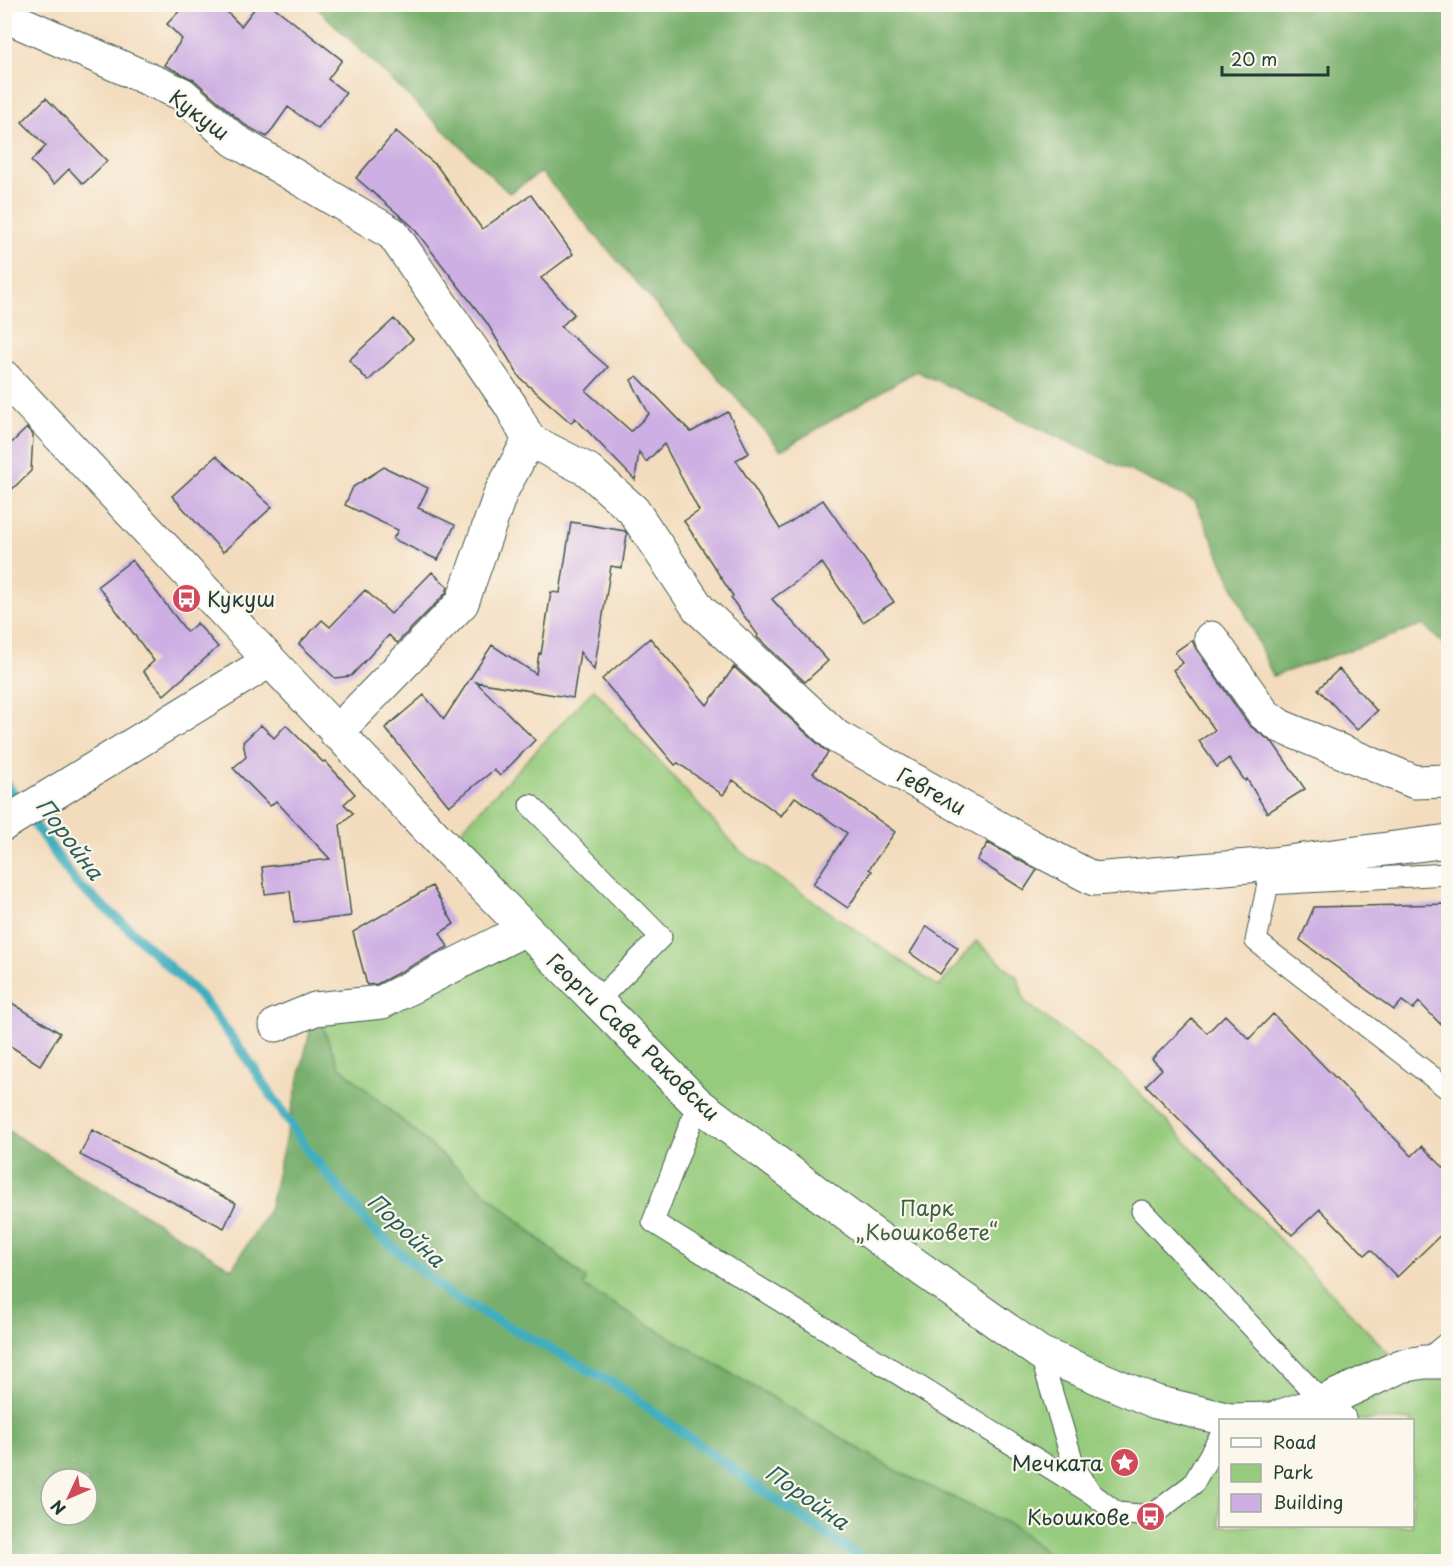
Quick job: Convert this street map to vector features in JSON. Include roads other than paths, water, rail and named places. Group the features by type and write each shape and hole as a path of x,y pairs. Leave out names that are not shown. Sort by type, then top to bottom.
{"street":[{"name":"Кукуш","path":"4,18 10,18 182,94 234,140 393,234 511,406 529,441"},
{"name":"Георги Сава Раковски","path":"4,377 336,733 698,1104 893,1250 1040,1353 1156,1402 1226,1419"},
{"path":"336,733 462,603 501,492 529,441"},
{"name":"Гевгели","path":"529,441 588,470 633,510 699,609 837,737 1094,879 1272,864 1449,841"},
{"path":"1211,638 1264,714 1280,726 1415,782 1449,781"},
{"path":"6,823 269,661"},
{"path":"276,1025 315,1009 382,1002 525,928"},
{"name":"Георги Сава Раковски","path":"1272,1419 1331,1411 1401,1366 1440,1355"}],"lane":[{"path":"530,805 661,937 597,1001"},
{"path":"1449,874 1268,884 1256,941 1449,1089"},
{"path":"698,1104 653,1222 1091,1493 1117,1513 1151,1516 1193,1484 1219,1440"},
{"path":"1142,1211 1331,1411"},
{"path":"1040,1353 1074,1466 1091,1493"}],"waterway":[{"name":"Поройна","path":"4,781 77,884 125,925 202,998 246,1057 309,1152 373,1230 450,1295 617,1385 753,1484 867,1562"}],"place":[{"name":"Кукуш","path":"186,598"},
{"name":"Мечката","path":"1124,1462"},
{"name":"Кьошкове","path":"1151,1516"}],"park label":[{"name":"Парк „Кьошковете“","path":"927,1219"}]}
